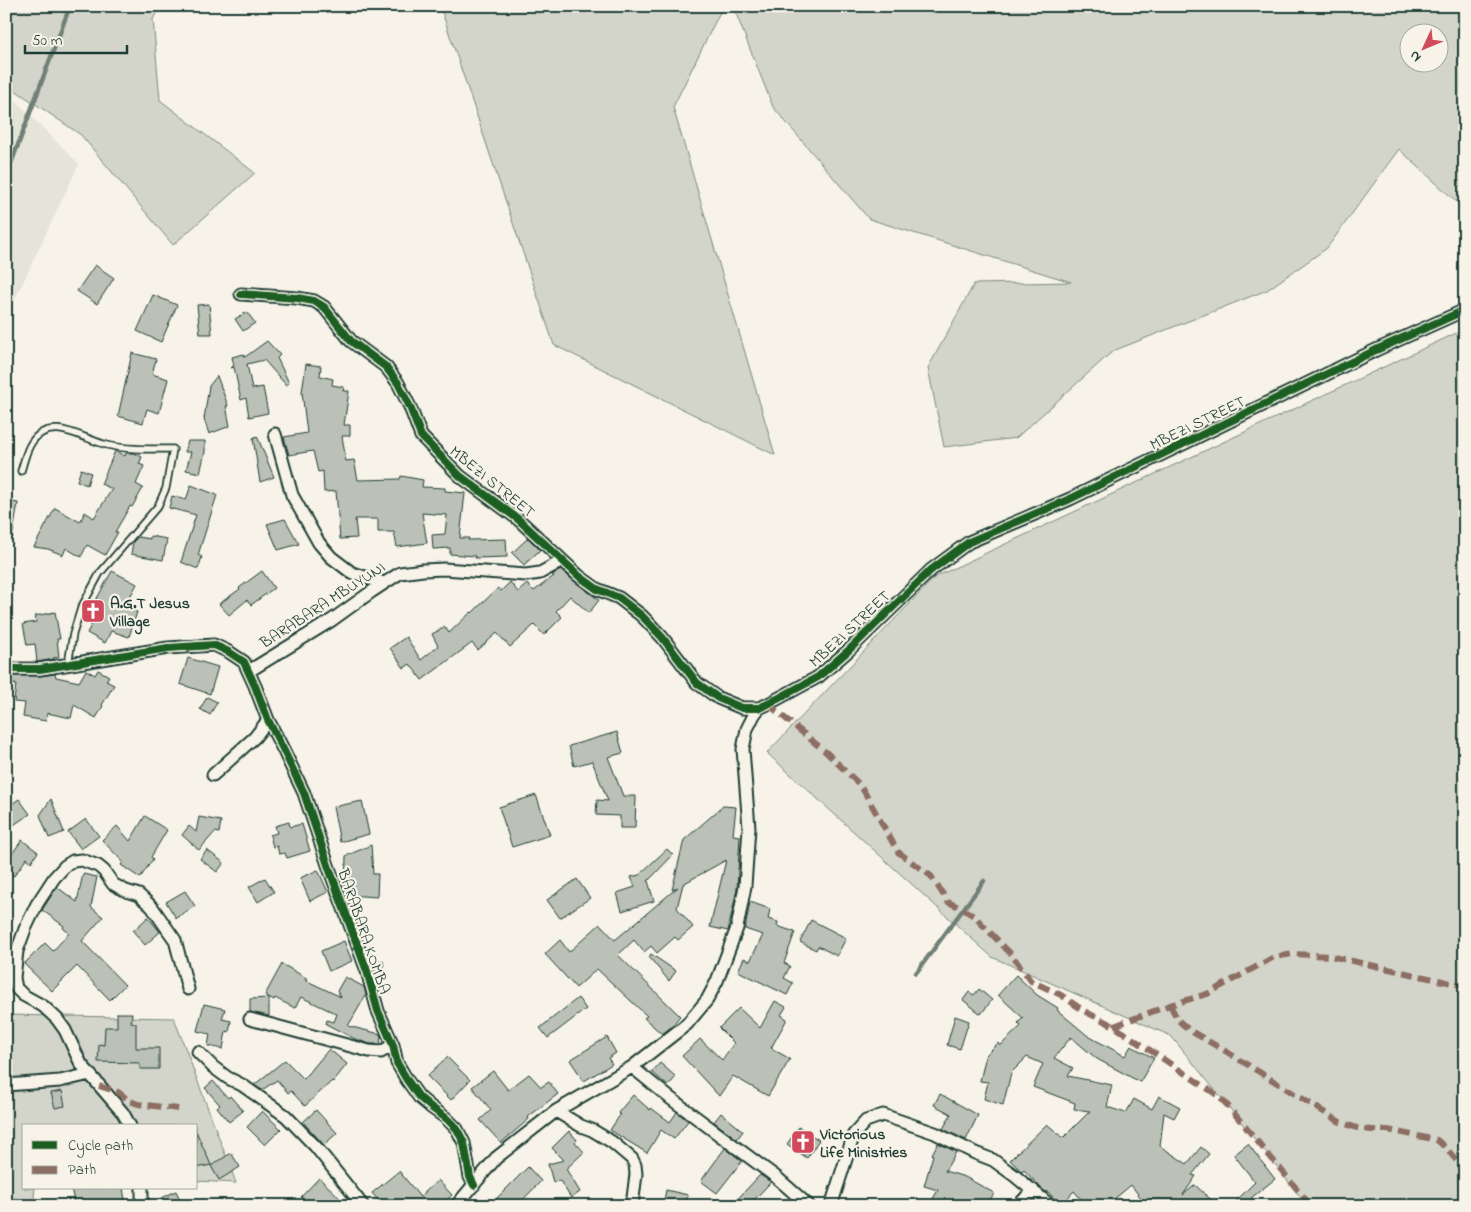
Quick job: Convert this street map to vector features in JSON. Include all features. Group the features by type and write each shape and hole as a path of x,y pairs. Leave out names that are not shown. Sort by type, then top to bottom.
{"street":[{"name":"MBEZI STREET","path":"241,294 297,298 314,301 324,307 351,340 386,367 398,384 410,407 421,436 460,476 518,519 562,561 597,589 619,598 642,616 662,637 697,683 718,698 742,708 760,708 818,677 849,650 931,570 969,542 1070,499 1376,350 1465,310"},
{"path":"275,434 292,495 318,543 336,562 352,573 384,583"},
{"name":"BARABARA MBUYUNI","path":"249,671 332,620 400,573 423,570 466,570 533,574 540,573 562,561"},
{"path":"6,670 40,669 168,648 214,645 244,662 249,671"},
{"name":"BARABARA KOMBA","path":"249,671 268,720 304,793 367,971 378,1011 393,1045 398,1063 407,1080 419,1096 446,1118 456,1129 464,1143 470,1177 474,1185"},
{"path":"456,1206 496,1158 556,1111 632,1067 687,1024 707,1000 717,981 737,928 746,886 749,828 743,750 747,729 760,708"},
{"path":"213,775 250,742 268,720"},
{"path":"129,1124 124,1113 81,1064 65,1030 57,1018 43,1006 11,990 17,951 25,929 37,904 54,878 73,860 82,860 98,866 113,884 139,895 152,907 175,940 188,989"},
{"path":"250,1020 369,1051 381,1052 393,1045"},
{"path":"198,1052 213,1067 228,1078 248,1089 286,1116 316,1147 363,1206"},
{"path":"632,1067 670,1098 776,1177 809,1206"},
{"path":"6,1086 21,1083 60,1081 90,1074"},
{"path":"556,1111 612,1142 632,1159 636,1165 632,1206"},
{"path":"831,1206 854,1134 866,1121 883,1115 935,1133 993,1160 1051,1206"},
{"path":"142,1190 142,1206"},
{"path":"1018,1206 1033,1190"}],"lane":[{"path":"21,471 31,443 40,433 51,429 71,432 107,445 173,449 166,488 158,506 100,573 81,608 73,634 68,664"}],"shaded area":[{"path":"6,6 161,6 153,19 160,100 255,173 173,245 81,135 6,84"},
{"path":"440,6 723,6 673,107 775,455 554,345"},
{"path":"733,6 1465,6 1465,202 1460,205 1399,149 1327,248 1267,290 1113,351 1016,438 944,447 928,368 974,284 1071,282 869,219 773,107"},
{"path":"6,91 79,164 6,318"},
{"path":"1465,329 1465,1206 1307,1206 1171,1036 992,957 767,753 935,577"},
{"path":"6,1015 174,1018 236,1183 198,1181 198,1124 22,1124 22,1190 35,1190 33,1206 6,1206"}],"building":[{"path":"95,265 114,278 97,304 77,291"},
{"path":"153,295 177,305 161,342 137,331"},
{"path":"209,304 212,334 200,334 197,305"},
{"path":"247,312 255,323 243,331 235,319"},
{"path":"267,341 280,355 277,358 289,383 286,385 264,360 247,364 252,389 263,387 268,413 249,417 246,398 241,400 234,367 231,368 234,365 232,357 244,354 245,357"},
{"path":"132,353 156,359 152,374 168,379 159,413 147,409 143,423 118,416"},
{"path":"306,364 321,366 320,376 333,379 332,385 344,387 343,391 349,391 344,425 350,425 350,436 342,436 346,461 354,460 358,480 400,479 401,476 423,480 422,487 445,488 445,491 465,493 460,538 469,538 468,540 506,539 507,557 475,558 475,556 450,554 450,548 433,549 432,535 445,534 447,515 422,513 427,543 397,547 394,532 378,532 378,519 355,519 357,538 340,539 336,491 324,492 323,471 318,472 313,451 289,455 284,437 307,433 302,392"},
{"path":"217,376 228,406 226,406 230,426 209,434 204,419 209,386"},
{"path":"257,436 274,477 260,482 253,438"},
{"path":"188,441 205,441 205,452 200,473 186,470 191,452 185,452"},
{"path":"115,451 125,456 126,453 134,453 142,457 139,464 144,466 136,484 143,488 115,532 118,532 105,555 87,545 81,557 66,548 63,555 48,549 34,547 55,508 80,522 85,512 94,518 112,489 101,484"},
{"path":"81,469 91,473 87,485 77,481"},
{"path":"191,485 217,495 198,555 202,557 198,569 181,562 196,515 169,508 172,496 186,500"},
{"path":"6,501 18,503 12,539 6,538"},
{"path":"285,519 299,544 278,550 267,524"},
{"path":"150,536 167,539 163,560 131,554 133,542 138,537 150,539"},
{"path":"528,538 540,550 524,565 512,553"},
{"path":"561,570 599,600 589,613 570,596 556,611 562,617 544,635 534,625 510,647 497,633 478,650 472,643 422,680 410,664 404,668 390,648 406,637 421,660 438,646 432,634 445,627 449,633 498,588 501,591 510,582 518,592 527,584 534,591 554,576 552,575"},
{"path":"112,571 137,584 125,606 137,612 129,637 111,631 105,643 87,633 97,614 90,611"},
{"path":"262,571 274,588 251,605 247,600 229,615 219,604"},
{"path":"55,612 60,639 57,639 59,657 37,662 35,644 27,645 23,624 36,622 35,616"},
{"path":"188,658 218,667 210,694 180,684"},
{"path":"86,670 95,675 98,670 109,676 106,681 114,685 96,718 74,705 71,718 47,713 46,721 23,717 25,703 14,702 16,684 6,685 6,676 55,674 56,677 79,682"},
{"path":"207,697 217,702 210,715 200,709"},
{"path":"617,732 623,753 608,757 623,796 636,796 635,828 620,828 620,816 596,815 597,800 608,801 592,761 574,766 569,746"},
{"path":"536,795 550,835 512,847 499,807"},
{"path":"19,799 30,814 6,830 6,808"},
{"path":"51,799 64,832 49,838 40,815"},
{"path":"362,801 369,834 340,842 333,807"},
{"path":"723,806 736,807 733,835 740,836 737,889 728,931 710,927 726,860 683,884 677,908 693,927 678,940 675,937 657,953 651,946 644,952 634,940 618,955 680,1016 662,1034 644,1018 647,1016 597,969 576,988 545,954 560,940 569,952 600,924 615,940 678,887 672,890 684,840"},
{"path":"145,816 167,830 151,857 153,859 140,878 121,865 123,862 102,840 117,826 130,841"},
{"path":"199,817 221,821 219,833 215,832 199,850 182,835 189,826 196,832"},
{"path":"86,819 99,836 81,849 68,832"},
{"path":"289,822 290,827 302,824 310,851 287,858 285,853 279,854 277,846 273,847 270,835 277,833 275,826"},
{"path":"22,840 38,852 31,862 27,858 14,876 6,870 6,862"},
{"path":"371,845 373,874 378,874 377,897 347,895 345,890 346,856"},
{"path":"667,849 673,855 648,881 654,901 622,911 617,893 635,887 631,877 639,875"},
{"path":"207,850 224,863 217,872 200,859"},
{"path":"318,870 328,892 310,901 300,878"},
{"path":"83,874 97,877 91,907 103,917 82,941 125,985 110,1000 77,966 52,991 24,964 45,943 53,951 69,933 63,928 64,926 42,910 57,887 77,902"},
{"path":"265,878 274,892 258,902 249,887"},
{"path":"577,879 590,898 560,918 547,900"},
{"path":"185,891 195,906 176,918 166,902"},
{"path":"750,902 770,909 768,919 778,922 777,926 795,932 784,963 790,966 784,978 793,983 787,995 738,971 744,958 750,961 763,935 745,929"},
{"path":"148,917 160,932 145,945 133,931"},
{"path":"811,920 846,938 837,956 818,946 816,950 800,942"},
{"path":"344,941 352,961 329,971 321,951"},
{"path":"651,954 676,971 669,981 649,957"},
{"path":"383,961 386,979 377,980 372,963"},
{"path":"282,964 308,979 305,980 341,997 337,991 345,977 364,987 366,995 348,1026 380,1034 380,1044 370,1044 355,1039 326,1024 327,1020 334,1022 337,1014 301,997 295,1008 265,995"},
{"path":"1016,975 1037,995 1058,1008 1057,1010 1088,1036 1125,1056 1131,1046 1154,1058 1140,1082 1097,1059 1071,1037 1054,1058 1073,1068 1068,1076 1112,1085 1107,1107 1126,1113 1134,1099 1152,1109 1159,1096 1180,1107 1174,1118 1164,1113 1160,1146 1187,1164 1201,1147 1209,1154 1192,1175 1196,1176 1183,1195 1195,1185 1218,1206 1147,1206 1131,1185 1106,1206 1087,1206 1074,1191 1061,1205 1024,1170 1022,1172 1010,1160 1047,1124 1063,1138 1090,1111 1074,1109 1075,1103 1033,1087 1043,1064 1027,1057 1011,1073 1003,1105 984,1099 988,1082 980,1081 986,1055 998,1043 1000,1046 1021,1026 1018,1023 1023,1018 998,995"},
{"path":"979,989 992,1000 981,1014 963,1000 969,992 974,995"},
{"path":"269,998 269,1016 250,1012 250,999"},
{"path":"578,998 586,1009 548,1038 540,1028"},
{"path":"775,1001 786,1007 781,1015 787,1019 771,1048 790,1059 768,1096 733,1076 719,1096 682,1056 700,1039 722,1060 734,1043 719,1028 739,1008 760,1028"},
{"path":"204,1004 225,1009 222,1019 231,1021 229,1032 226,1031 223,1049 208,1046 210,1034 197,1031"},
{"path":"117,1013 132,1013 131,1022 136,1023 136,1048 159,1048 159,1069 140,1069 140,1063 98,1062 99,1044 104,1045 105,1027 117,1027"},
{"path":"955,1016 969,1021 960,1049 947,1045"},
{"path":"607,1037 616,1053 608,1058 612,1064 584,1081 570,1060"},
{"path":"329,1049 347,1064 333,1082 305,1106 291,1091 288,1093 277,1080 262,1090 254,1085 285,1060 304,1079"},
{"path":"447,1057 470,1080 451,1100 427,1076"},
{"path":"660,1063 676,1077 668,1086 652,1072"},
{"path":"493,1071 508,1090 529,1074 541,1087 549,1082 558,1094 528,1117 529,1119 501,1143 480,1120 491,1110 472,1087"},
{"path":"213,1081 243,1111 229,1122 217,1107 220,1105 205,1088"},
{"path":"62,1091 65,1106 55,1108 51,1093"},
{"path":"940,1094 978,1115 966,1140 943,1129 951,1114 934,1105"},
{"path":"633,1095 650,1110 651,1108 670,1122 677,1112 688,1121 674,1139 661,1130 647,1153 610,1130 620,1115 618,1113"},
{"path":"316,1110 337,1133 324,1145 303,1122"},
{"path":"262,1111 281,1129 265,1145 247,1127"},
{"path":"721,1113 743,1131 737,1139 714,1122"},
{"path":"799,1127 819,1140 807,1158 787,1144"},
{"path":"569,1131 577,1140 575,1142 584,1152 566,1169 580,1192 571,1198 560,1181 553,1182 548,1164 564,1160 552,1148"},
{"path":"198,1136 211,1165 198,1168"},
{"path":"938,1143 956,1152 945,1171 965,1177 994,1193 987,1206 929,1206 938,1190 924,1186 932,1154"},
{"path":"1248,1144 1275,1179 1251,1198 1259,1206 1231,1206 1255,1182 1234,1155"},
{"path":"725,1148 742,1161 717,1193 701,1181"},
{"path":"231,1153 240,1167 219,1180 211,1166"},
{"path":"528,1167 541,1181 517,1206 489,1206"},
{"path":"399,1171 420,1197 438,1180 452,1195 441,1206 383,1206 372,1193"},
{"path":"760,1175 771,1182 748,1206 731,1206"},
{"path":"319,1178 346,1206 311,1206 301,1197"},
{"path":"71,1190 123,1190 125,1200 95,1206 75,1206"},
{"path":"666,1190 688,1195 686,1206 663,1206"},
{"path":"176,1191 183,1206 150,1206 150,1204"}],"waterway":[{"path":"6,177 70,6"},
{"path":"916,973 984,881"}],"marked path":[{"path":"768,704 827,753 861,786 898,852 931,876 948,902 975,917 1011,954 1031,981 1061,995 1084,1011 1114,1026 1217,1095 1311,1206"},
{"path":"1114,1026 1170,1005 1207,994 1274,957 1293,954 1330,956 1465,986"},
{"path":"1170,1005 1178,1020 1189,1030 1340,1122 1357,1128 1388,1130 1437,1140 1465,1171"},
{"path":"99,1086 118,1092 130,1101 138,1104 179,1109"}],"cycle path":[{"path":"241,294 297,298 314,301 324,307 351,341 386,367 398,383 421,436 460,476 518,519 579,576 597,589 619,598 642,616 662,637 697,683 718,698 742,708 759,708 818,677 849,650 931,570 969,542 1070,499 1376,350 1465,310"},
{"path":"6,669 40,669 168,648 214,645 244,662 268,720 304,793 367,971 378,1011 393,1045 397,1063 419,1097 457,1129 464,1143 470,1177 474,1185"}],"place":[{"name":"A.G.T Jesus Village","path":"93,611"},
{"name":"Victorious Life Ministries","path":"803,1142"}]}
